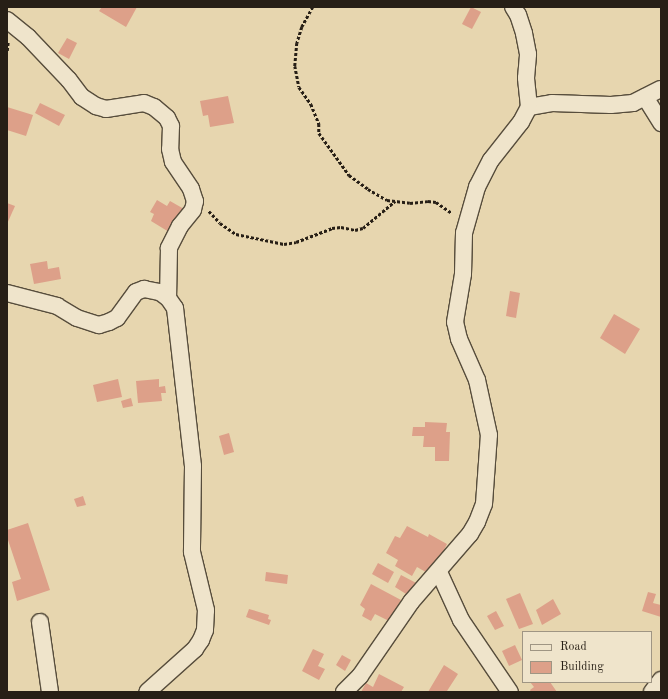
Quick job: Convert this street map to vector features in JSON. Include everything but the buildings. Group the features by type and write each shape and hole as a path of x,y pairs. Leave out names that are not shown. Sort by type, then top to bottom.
{"street":[{"path":"344,692 360,676 411,602 439,572 478,522 484,504 489,435 477,380 459,339 455,322 463,274 462,254 466,227 477,187 484,172 521,122 529,107 526,78 528,54 524,33 518,15 513,7"},
{"path":"7,20 28,37 69,80 82,97 96,106 106,109 144,103 154,107 167,118 171,126 170,149 172,162 190,189 195,201 192,210 180,226 169,248 168,298"},
{"path":"529,107 552,103 611,105 633,103 661,89"},
{"path":"645,98 661,123"},
{"path":"7,293 57,306 77,318 99,324 109,322 117,318 136,292 144,289 160,292 168,298 175,308 193,466 192,552 206,610 205,630 202,640 195,649 146,692"},
{"path":"439,572 461,620 510,692"},
{"path":"40,622 50,692"},
{"path":"652,692 661,680"}],"path":[{"path":"313,7 302,27 297,44 295,66 299,87 310,104 319,124 319,133 349,175 368,189 387,200 410,203 428,201 436,202 447,208 466,227"},
{"path":"195,201 203,204 220,223 236,234 284,244 296,242 332,228 341,227 355,230 363,228 395,201"}]}
